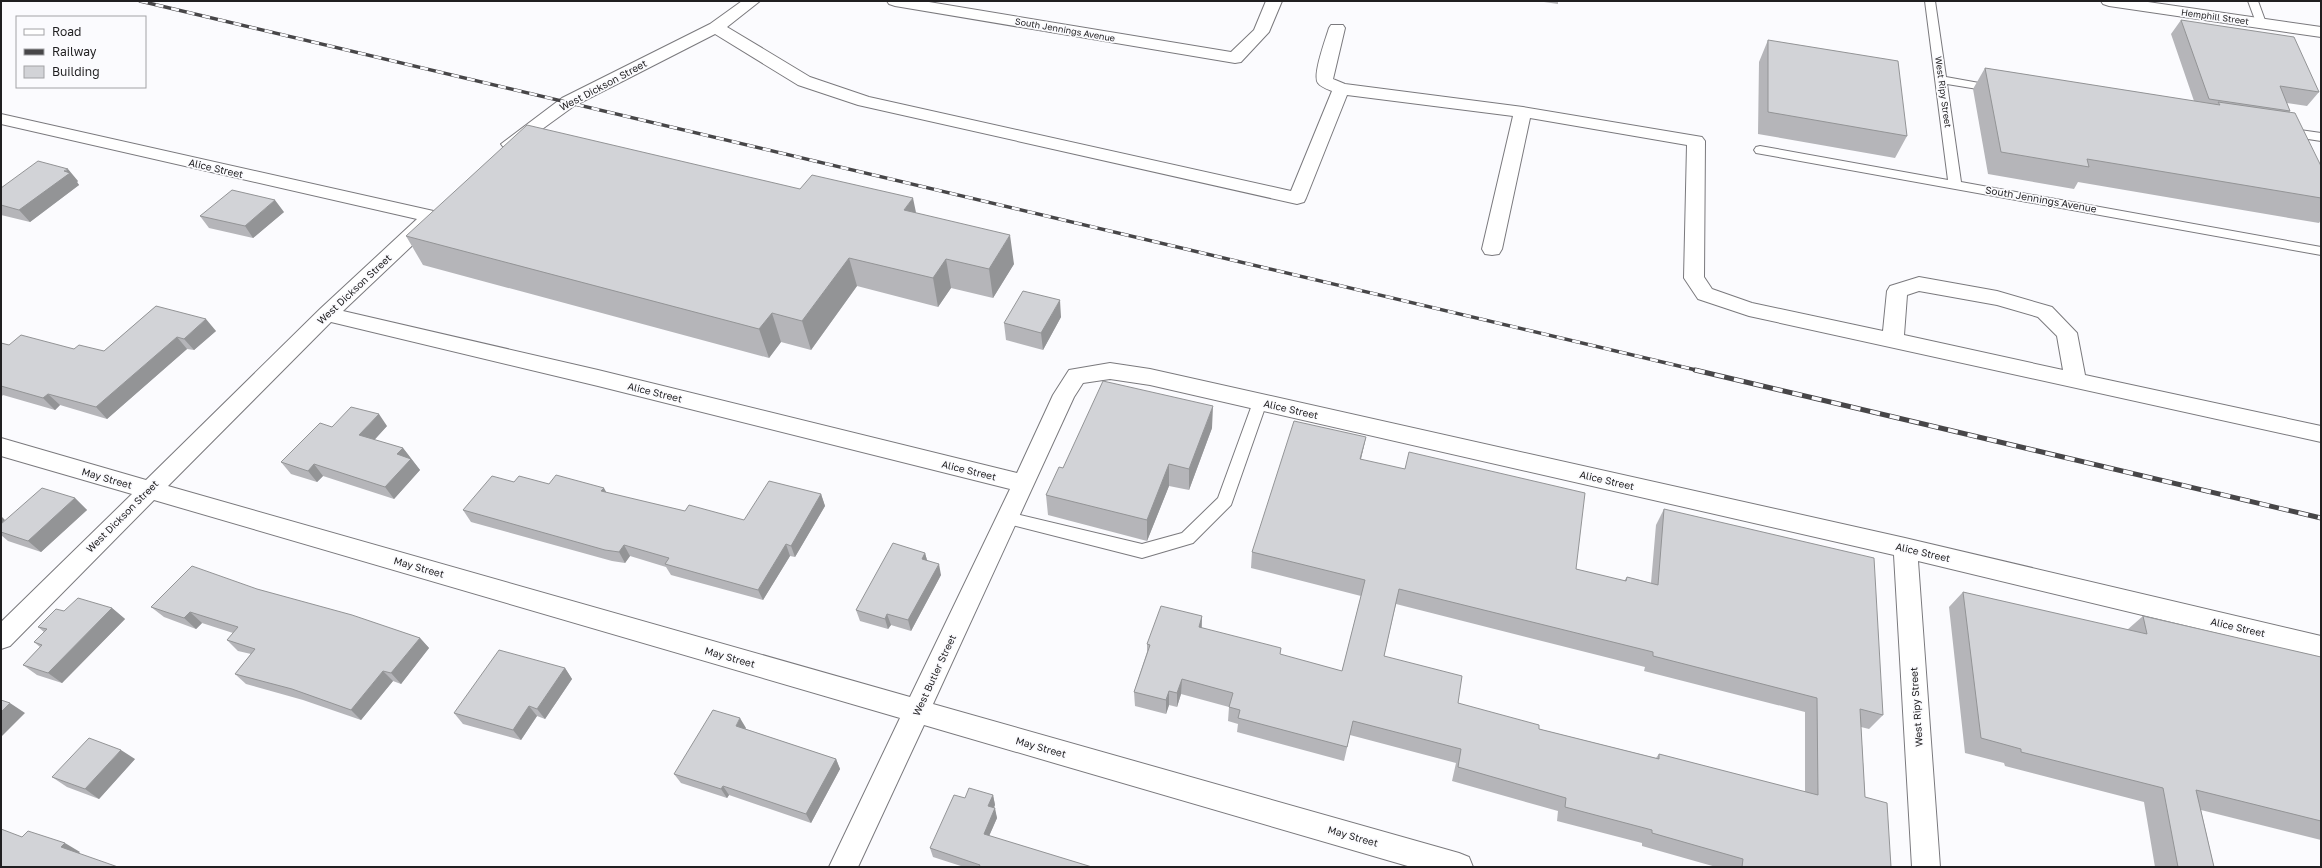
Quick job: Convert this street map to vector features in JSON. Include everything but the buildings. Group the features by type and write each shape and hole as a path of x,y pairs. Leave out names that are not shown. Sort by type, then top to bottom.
{"street":[{"name":"West Dickson Street","path":"495,158 518,137 568,102 716,27 752,1"},
{"name":"South Jennings Avenue","path":"895,1 1235,58 1261,32 1274,1"},
{"name":"Hemphill Street","path":"2109,1 2321,32"},
{"path":"716,27 804,81 864,101 1297,198 1341,89"},
{"path":"1337,28 1325,72 1325,82 1341,89 1523,112 1696,141 1694,278 1705,294 1750,309 2321,434"},
{"path":"1492,249 1523,112"},
{"name":"Alice Street","path":"1,119 437,211"},
{"name":"West Dickson Street","path":"1,638 327,314 437,211"},
{"path":"1893,340 1897,291 1919,284 1997,298 2045,312 2067,333 2076,381"},
{"name":"Alice Street","path":"327,314 598,378 1024,484 1064,395 1076,376 1110,370 1150,377 1905,548 2321,647"},
{"name":"May Street","path":"1,447 1459,867"},
{"name":"West Butler Street","path":"843,867 1024,484"},
{"name":"West Ripy Street","path":"1905,548 1926,867"}],"lane":[{"name":"West Ripy Street","path":"1930,1 1955,184"},
{"path":"2253,1 2262,24"},
{"path":"1941,80 2011,91"},
{"path":"2290,146 2280,131 2321,137"},
{"name":"South Jennings Avenue","path":"1760,150 2321,251"},
{"path":"1008,518 1142,551 1186,538 1225,500 1260,402"}],"railway":[{"path":"140,1 1700,371"},
{"path":"1695,370 2321,518"}]}
